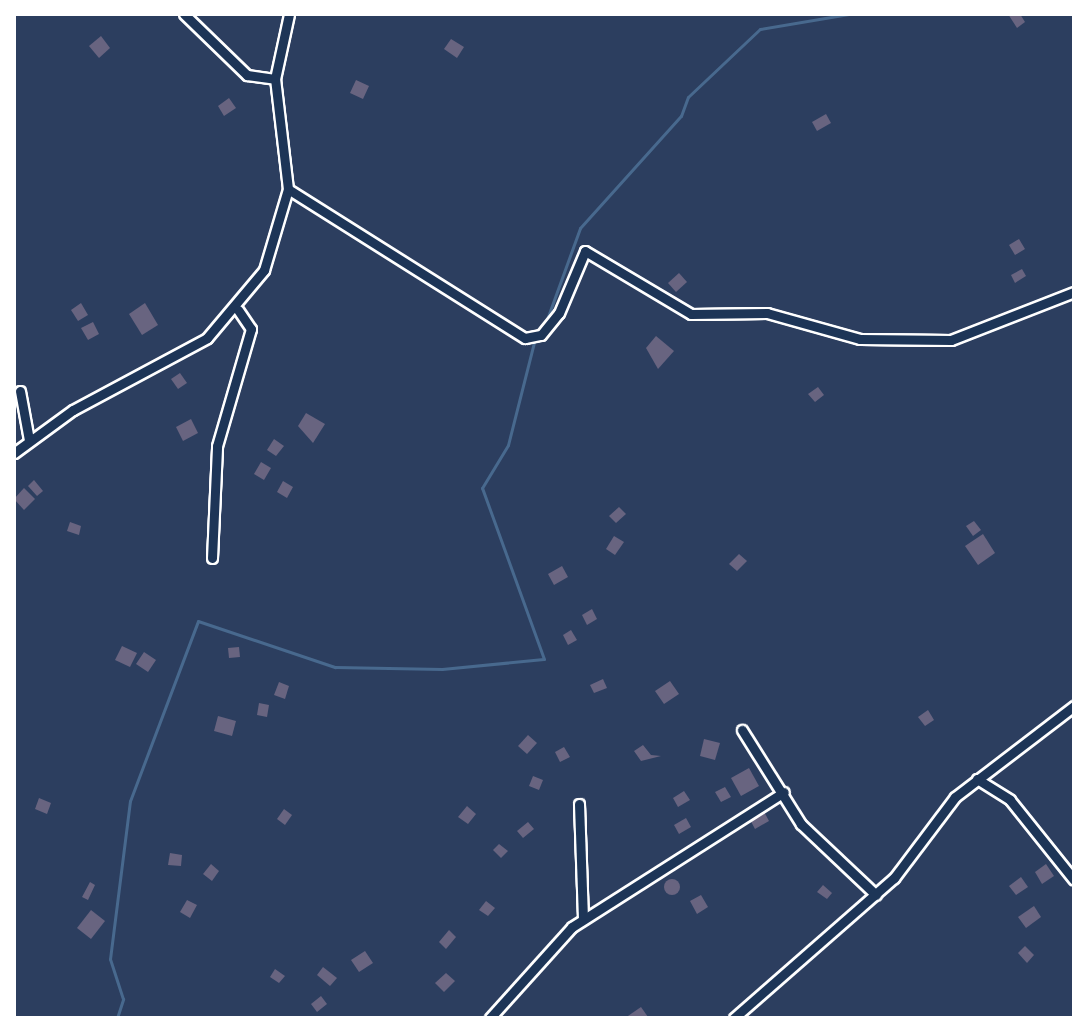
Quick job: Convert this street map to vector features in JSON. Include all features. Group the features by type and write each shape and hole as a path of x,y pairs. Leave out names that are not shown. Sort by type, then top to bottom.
{"street":[{"path":"184,14 247,75 275,79"},
{"path":"14,453 29,440 207,338 238,310 264,270 288,189 275,79 289,14"},
{"path":"288,189 525,338 541,335 559,313 585,251 691,314 767,313 860,339 951,340 1074,292"},
{"path":"212,558 217,446 251,329 238,310"},
{"path":"20,391 29,440"},
{"path":"734,1018 876,895 977,779 1074,706"},
{"path":"742,730 820,846 876,895"},
{"path":"977,779 1010,800 1074,880"},
{"path":"490,1018 583,919 784,792"},
{"path":"579,804 583,919"}],"building":[{"path":"1008,14 1020,14 1025,22 1017,28"},
{"path":"101,36 110,48 99,58 89,46"},
{"path":"451,39 464,47 457,58 444,49"},
{"path":"356,80 369,86 363,99 350,93"},
{"path":"229,98 236,108 224,116 218,106"},
{"path":"826,114 831,123 817,131 812,122"},
{"path":"1019,239 1025,249 1015,255 1009,245"},
{"path":"1022,269 1026,276 1015,283 1011,275"},
{"path":"679,273 687,282 676,292 668,283"},
{"path":"81,303 88,315 78,321 71,310"},
{"path":"145,303 158,325 142,335 129,314"},
{"path":"93,322 99,334 88,340 81,328"},
{"path":"656,336 674,351 658,369 646,348"},
{"path":"180,373 187,383 178,389 171,379"},
{"path":"818,387 824,395 815,402 808,394"},
{"path":"306,413 325,424 313,443 298,426"},
{"path":"191,419 198,433 183,441 176,427"},
{"path":"274,439 284,446 276,456 267,450"},
{"path":"261,462 271,468 264,480 254,474"},
{"path":"34,480 43,491 37,496 28,486"},
{"path":"283,481 293,487 287,498 277,492"},
{"path":"24,488 35,499 24,510 14,499"},
{"path":"619,507 626,514 616,523 609,516"},
{"path":"974,521 981,530 973,536 966,526"},
{"path":"70,522 81,526 79,535 67,531"},
{"path":"983,534 995,553 978,565 965,546"},
{"path":"614,536 624,542 615,555 606,549"},
{"path":"739,554 747,561 737,571 729,564"},
{"path":"562,566 568,577 554,585 548,574"},
{"path":"592,609 597,619 587,625 582,615"},
{"path":"571,630 577,640 568,645 563,635"},
{"path":"122,646 137,653 130,667 115,660"},
{"path":"239,647 240,657 229,658 228,648"},
{"path":"144,652 156,660 148,672 136,664"},
{"path":"603,679 607,688 594,693 590,685"},
{"path":"670,681 679,694 664,704 655,691"},
{"path":"279,682 289,686 285,699 274,695"},
{"path":"259,703 269,705 267,717 257,715"},
{"path":"928,710 934,720 925,726 918,717"},
{"path":"218,716 236,721 232,736 214,731"},
{"path":"528,735 537,743 527,754 518,746"},
{"path":"704,739 720,743 715,760 700,756"},
{"path":"643,745 651,755 661,756 641,761 634,751"},
{"path":"564,747 570,757 560,762 555,752"},
{"path":"749,768 759,786 741,796 731,778"},
{"path":"533,776 543,780 539,790 529,786"},
{"path":"725,787 731,797 721,802 715,792"},
{"path":"684,791 690,800 678,807 673,798"},
{"path":"39,798 51,803 47,814 35,809"},
{"path":"467,806 476,814 468,824 458,817"},
{"path":"762,808 769,821 755,829 748,816"},
{"path":"284,809 292,815 285,825 277,819"},
{"path":"686,818 691,827 679,834 674,825"},
{"path":"528,822 534,829 523,838 517,831"},
{"path":"499,844 508,851 501,858 493,850"},
{"path":"170,853 182,855 181,866 168,865"},
{"path":"211,864 219,871 212,881 203,874"},
{"path":"1046,864 1054,876 1042,884 1035,872"},
{"path":"1021,877 1028,887 1016,895 1009,886"},
{"path":"672,879 678,881 678,893 672,895 666,893 664,887 666,881"},
{"path":"90,882 95,885 88,900 82,897"},
{"path":"823,885 832,893 827,899 817,892"},
{"path":"701,895 708,907 697,914 690,901"},
{"path":"187,900 197,905 190,918 180,912"},
{"path":"486,901 495,908 488,916 479,910"},
{"path":"1034,906 1041,917 1026,928 1018,917"},
{"path":"91,910 105,921 91,939 77,928"},
{"path":"449,930 456,937 446,949 439,942"},
{"path":"1025,946 1034,955 1027,963 1018,953"},
{"path":"365,951 373,963 359,972 351,960"},
{"path":"323,967 337,978 330,986 317,975"},
{"path":"275,969 285,976 279,983 270,977"},
{"path":"446,973 455,981 444,992 435,983"},
{"path":"321,996 327,1004 317,1012 311,1004"},
{"path":"641,1007 648,1017 625,1018"}],"waterway":[{"path":"546,322 580,228 681,116 688,97 760,29 849,14"},
{"path":"117,1018 123,999 110,959 130,801 198,621 335,667 442,669 544,659 482,488 508,445 535,338"}]}
